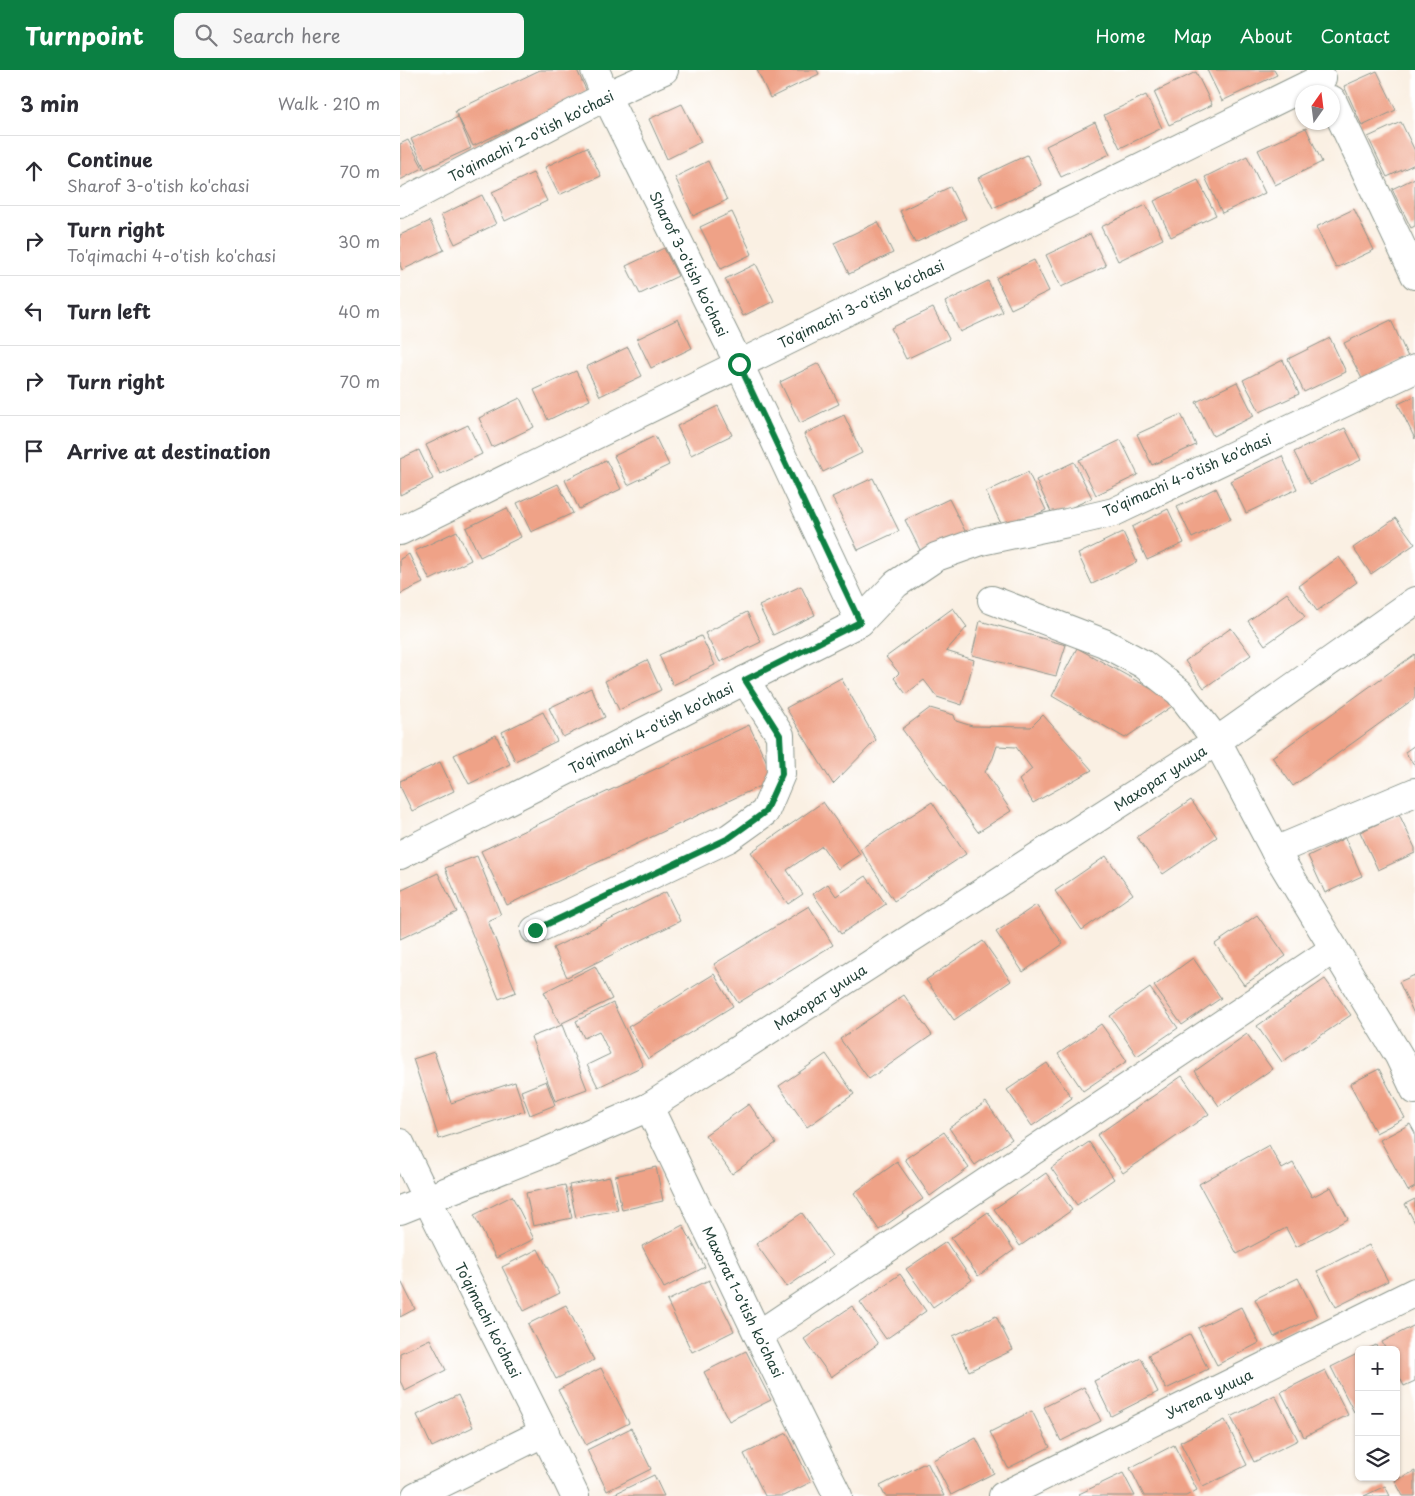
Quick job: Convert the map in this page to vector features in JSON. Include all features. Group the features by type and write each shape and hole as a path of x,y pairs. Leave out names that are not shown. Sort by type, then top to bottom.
{"street":[{"name":"Sharof 3-o'tish ko'chasi","path":"595,70 606,96 739,364 860,622"},
{"name":"To'qimachi 2-o'tish ko'chasi","path":"400,204 606,96 664,70"},
{"name":"To'qimachi 3-o'tish ko'chasi","path":"400,531 739,364 1295,99"},
{"path":"1340,117 1415,275"},
{"name":"To'qimachi 4-o'tish ko'chasi","path":"400,855 860,622 896,584 936,557 981,541 1114,512 1415,370"},
{"name":"Махорат улица","path":"992,600 1104,643 1143,664 1179,692 1217,741 1275,851 1334,949 1407,1052 1415,1090"},
{"name":"Махорат улица","path":"400,1210 548,1151 649,1107 1217,741 1415,601"},
{"path":"535,930 729,838 765,812 782,774 780,735 745,680"},
{"path":"1275,851 1415,792"},
{"path":"758,1335 1334,949"},
{"name":"Maxorat 1-o'tish ko'chasi","path":"649,1107 758,1335 838,1496"},
{"name":"To'qimachi ko'chasi","path":"400,1143 426,1199 545,1432 575,1496"},
{"name":"Учтепа улица","path":"1003,1496 1415,1292"},
{"path":"416,1496 545,1432"}],"building":[{"path":"540,70 577,70 587,92 473,146 455,111"},
{"path":"757,70 817,70 819,74 770,98"},
{"path":"1207,70 1274,70 1277,75 1222,101"},
{"path":"1377,71 1396,110 1362,126 1344,86"},
{"path":"1196,72 1212,105 1169,125 1154,92"},
{"path":"1146,95 1162,128 1120,148 1104,115"},
{"path":"682,104 701,142 667,159 649,119"},
{"path":"458,117 471,148 425,169 411,139"},
{"path":"1095,122 1110,154 1061,177 1046,146"},
{"path":"1401,122 1415,151 1415,164 1387,177 1368,137"},
{"path":"1302,130 1307,130 1322,162 1275,185 1258,150"},
{"path":"408,140 423,168 400,180 400,144"},
{"path":"587,147 601,176 559,195 545,167"},
{"path":"1027,155 1042,185 993,208 978,178"},
{"path":"1247,156 1265,193 1222,213 1205,177"},
{"path":"708,161 727,200 693,216 675,177"},
{"path":"533,173 547,201 505,221 492,192"},
{"path":"1415,178 1415,226 1411,228 1392,189"},
{"path":"1198,180 1216,215 1171,237 1154,201"},
{"path":"950,187 966,219 915,243 900,211"},
{"path":"482,195 496,224 455,244 441,215"},
{"path":"1146,205 1163,239 1118,261 1101,227"},
{"path":"1354,209 1374,250 1336,268 1316,227"},
{"path":"732,212 752,254 721,269 700,227"},
{"path":"430,221 444,250 402,270 400,265 400,235"},
{"path":"878,222 893,253 849,274 834,243"},
{"path":"1090,234 1106,266 1061,287 1046,255"},
{"path":"664,248 678,276 640,294 626,266"},
{"path":"1034,260 1049,291 1011,309 996,278"},
{"path":"756,264 774,301 743,316 725,279"},
{"path":"988,281 1003,312 960,332 945,302"},
{"path":"933,308 949,339 906,359 891,328"},
{"path":"678,319 692,348 651,368 637,339"},
{"path":"1391,320 1408,357 1362,379 1344,343"},
{"path":"1330,338 1346,372 1304,392 1288,359"},
{"path":"628,347 642,376 600,396 586,367"},
{"path":"1283,360 1299,394 1260,412 1243,380"},
{"path":"819,363 839,404 800,423 780,382"},
{"path":"576,371 590,400 548,420 534,390"},
{"path":"1237,382 1254,416 1213,436 1196,402"},
{"path":"1415,396 1415,439 1398,404"},
{"path":"520,398 534,427 492,447 479,418"},
{"path":"718,406 732,435 691,455 677,426"},
{"path":"1181,414 1196,445 1152,465 1137,434"},
{"path":"844,415 862,453 823,472 804,434"},
{"path":"468,425 482,454 440,474 426,445"},
{"path":"1345,428 1361,460 1310,484 1294,452"},
{"path":"655,436 669,465 628,485 614,456"},
{"path":"1121,440 1138,475 1096,495 1079,460"},
{"path":"419,450 433,479 400,495 400,459"},
{"path":"1282,456 1297,489 1246,513 1230,481"},
{"path":"606,460 621,489 579,509 565,480"},
{"path":"1074,462 1092,498 1053,516 1036,480"},
{"path":"1028,472 1046,510 1004,530 986,492"},
{"path":"873,478 899,531 858,550 832,497"},
{"path":"558,484 573,513 531,532 517,503"},
{"path":"1216,488 1231,519 1192,538 1177,507"},
{"path":"949,499 966,533 922,554 905,520"},
{"path":"507,508 521,537 480,557 466,528"},
{"path":"1168,509 1184,543 1147,560 1132,527"},
{"path":"1396,518 1415,544 1371,574 1353,548"},
{"path":"457,531 471,560 430,580 415,551"},
{"path":"1123,532 1137,562 1092,584 1078,554"},
{"path":"409,554 423,583 400,594 400,559"},
{"path":"1339,557 1357,582 1317,611 1299,586"},
{"path":"801,586 815,615 773,635 759,606"},
{"path":"1287,593 1305,617 1265,645 1248,621"},
{"path":"953,608 967,627 946,651 974,660 962,705 937,697 924,680 906,694 894,678 899,673 886,657"},
{"path":"747,612 761,642 720,662 705,633"},
{"path":"980,621 1066,645 1056,676 972,655"},
{"path":"1231,628 1251,655 1204,688 1185,661"},
{"path":"701,636 715,665 673,685 659,655"},
{"path":"1077,648 1177,703 1125,738 1052,696"},
{"path":"1415,654 1415,698 1293,786 1272,757"},
{"path":"647,660 661,690 619,710 605,681"},
{"path":"841,678 876,740 833,784 786,708"},
{"path":"591,688 605,717 563,737 549,708"},
{"path":"930,708 954,715 956,721 972,726 1031,727 1043,715 1092,770 1033,803 1019,780 1032,769 1016,747 997,746 985,772 1011,811 978,832 902,729"},
{"path":"543,712 557,741 515,761 502,732"},
{"path":"749,725 775,779 507,905 481,851"},
{"path":"496,735 510,764 469,784 454,755"},
{"path":"1415,745 1415,766 1405,752"},
{"path":"440,762 454,791 412,811 400,786 400,781"},
{"path":"1191,800 1217,837 1163,874 1137,837"},
{"path":"823,802 860,854 838,869 822,846 787,870 803,894 788,904 751,852"},
{"path":"932,802 966,854 894,901 860,849"},
{"path":"1399,814 1415,848 1415,853 1378,870 1360,832"},
{"path":"1345,838 1362,876 1325,893 1308,856"},
{"path":"477,856 501,915 488,921 516,992 499,999 445,868"},
{"path":"1106,856 1133,894 1082,930 1055,891"},
{"path":"438,873 457,912 400,939 400,891"},
{"path":"866,876 886,904 841,934 813,894 828,884 836,896"},
{"path":"666,892 680,921 567,977 553,948"},
{"path":"1036,905 1063,944 1023,972 996,932"},
{"path":"809,906 833,945 738,1003 714,964"},
{"path":"1257,915 1286,956 1244,985 1215,944"},
{"path":"983,941 1011,981 954,1020 926,980"},
{"path":"1193,958 1221,998 1182,1025 1154,986"},
{"path":"595,966 612,999 560,1024 544,992"},
{"path":"714,974 733,1006 648,1059 628,1027"},
{"path":"1415,975 1415,1016 1399,982"},
{"path":"1325,979 1351,1015 1282,1062 1257,1026"},
{"path":"1150,988 1178,1028 1137,1056 1110,1016"},
{"path":"904,995 932,1035 869,1079 840,1039"},
{"path":"613,1003 643,1066 598,1087 587,1065 610,1054 599,1031 584,1038 576,1021"},
{"path":"1101,1024 1127,1061 1083,1091 1058,1054"},
{"path":"562,1025 587,1089 555,1101 531,1037"},
{"path":"1247,1034 1272,1069 1219,1106 1195,1071"},
{"path":"434,1052 451,1103 515,1082 525,1111 439,1139 413,1059"},
{"path":"826,1054 854,1094 807,1127 779,1086"},
{"path":"1047,1063 1072,1098 1032,1126 1007,1090"},
{"path":"1379,1069 1405,1118 1376,1133 1350,1084"},
{"path":"1182,1076 1209,1114 1123,1173 1097,1135"},
{"path":"546,1081 555,1105 530,1115 521,1091"},
{"path":"986,1102 1012,1139 975,1165 949,1128"},
{"path":"749,1104 776,1143 732,1174 705,1135"},
{"path":"1410,1124 1415,1133 1415,1187 1408,1191 1380,1140"},
{"path":"944,1132 969,1168 930,1196 905,1159"},
{"path":"1089,1142 1114,1179 1077,1205 1051,1168"},
{"path":"1269,1145 1282,1169 1293,1163 1312,1197 1331,1187 1348,1219 1296,1247 1286,1228 1237,1254 1199,1184"},
{"path":"897,1162 923,1199 879,1230 854,1193"},
{"path":"656,1167 663,1201 622,1210 615,1176"},
{"path":"1046,1173 1072,1210 1020,1246 994,1209"},
{"path":"610,1177 618,1210 576,1218 569,1185"},
{"path":"565,1185 572,1218 533,1226 526,1193"},
{"path":"512,1196 534,1239 496,1258 474,1215"},
{"path":"1415,1199 1415,1223 1405,1204"},
{"path":"988,1212 1014,1250 978,1276 951,1238"},
{"path":"802,1213 832,1256 787,1287 756,1244"},
{"path":"683,1225 705,1267 664,1288 642,1246"},
{"path":"946,1242 972,1280 933,1307 906,1269"},
{"path":"1369,1245 1388,1281 1336,1307 1317,1271"},
{"path":"538,1249 560,1293 524,1311 502,1267"},
{"path":"900,1274 926,1311 886,1339 860,1302"},
{"path":"1298,1278 1317,1316 1274,1337 1255,1299"},
{"path":"400,1279 415,1309 400,1317"},
{"path":"709,1280 734,1331 692,1352 667,1301"},
{"path":"566,1305 594,1360 556,1379 528,1324"},
{"path":"852,1306 878,1344 831,1377 804,1339"},
{"path":"1241,1307 1259,1343 1217,1365 1198,1328"},
{"path":"996,1316 1013,1350 969,1371 953,1336"},
{"path":"1415,1325 1415,1381 1404,1386 1400,1378 1400,1346 1384,1346 1382,1342"},
{"path":"1190,1334 1208,1369 1166,1389 1148,1355"},
{"path":"430,1339 446,1370 405,1391 400,1381 400,1353"},
{"path":"746,1351 771,1400 729,1421 704,1372"},
{"path":"1355,1355 1355,1412 1354,1412 1331,1367"},
{"path":"1141,1358 1158,1392 1111,1416 1094,1381"},
{"path":"601,1368 629,1423 586,1445 558,1390"},
{"path":"1325,1370 1348,1415 1304,1437 1281,1392"},
{"path":"1084,1387 1101,1421 1061,1441 1044,1407"},
{"path":"458,1395 473,1427 432,1447 417,1415"},
{"path":"1275,1395 1298,1440 1254,1462 1231,1417"},
{"path":"1032,1411 1050,1447 1008,1468 990,1432"},
{"path":"1225,1420 1247,1465 1203,1487 1180,1442"},
{"path":"631,1428 651,1469 607,1491 587,1450"},
{"path":"787,1433 811,1482 783,1496 765,1496 744,1454"},
{"path":"976,1438 994,1473 951,1495 933,1460"},
{"path":"1174,1445 1197,1490 1186,1496 1144,1496 1130,1468"},
{"path":"927,1462 944,1496 885,1496 880,1486"},
{"path":"1415,1471 1415,1496 1403,1496 1395,1481 1400,1481 1400,1478"},
{"path":"1123,1473 1135,1496 1080,1496 1079,1494"},
{"path":"654,1475 664,1496 610,1496"},
{"path":"1385,1486 1390,1496 1364,1496"}],"route":[{"path":"535,930 729,838 765,812 782,774 780,735 745,680 860,622 739,364"}]}
